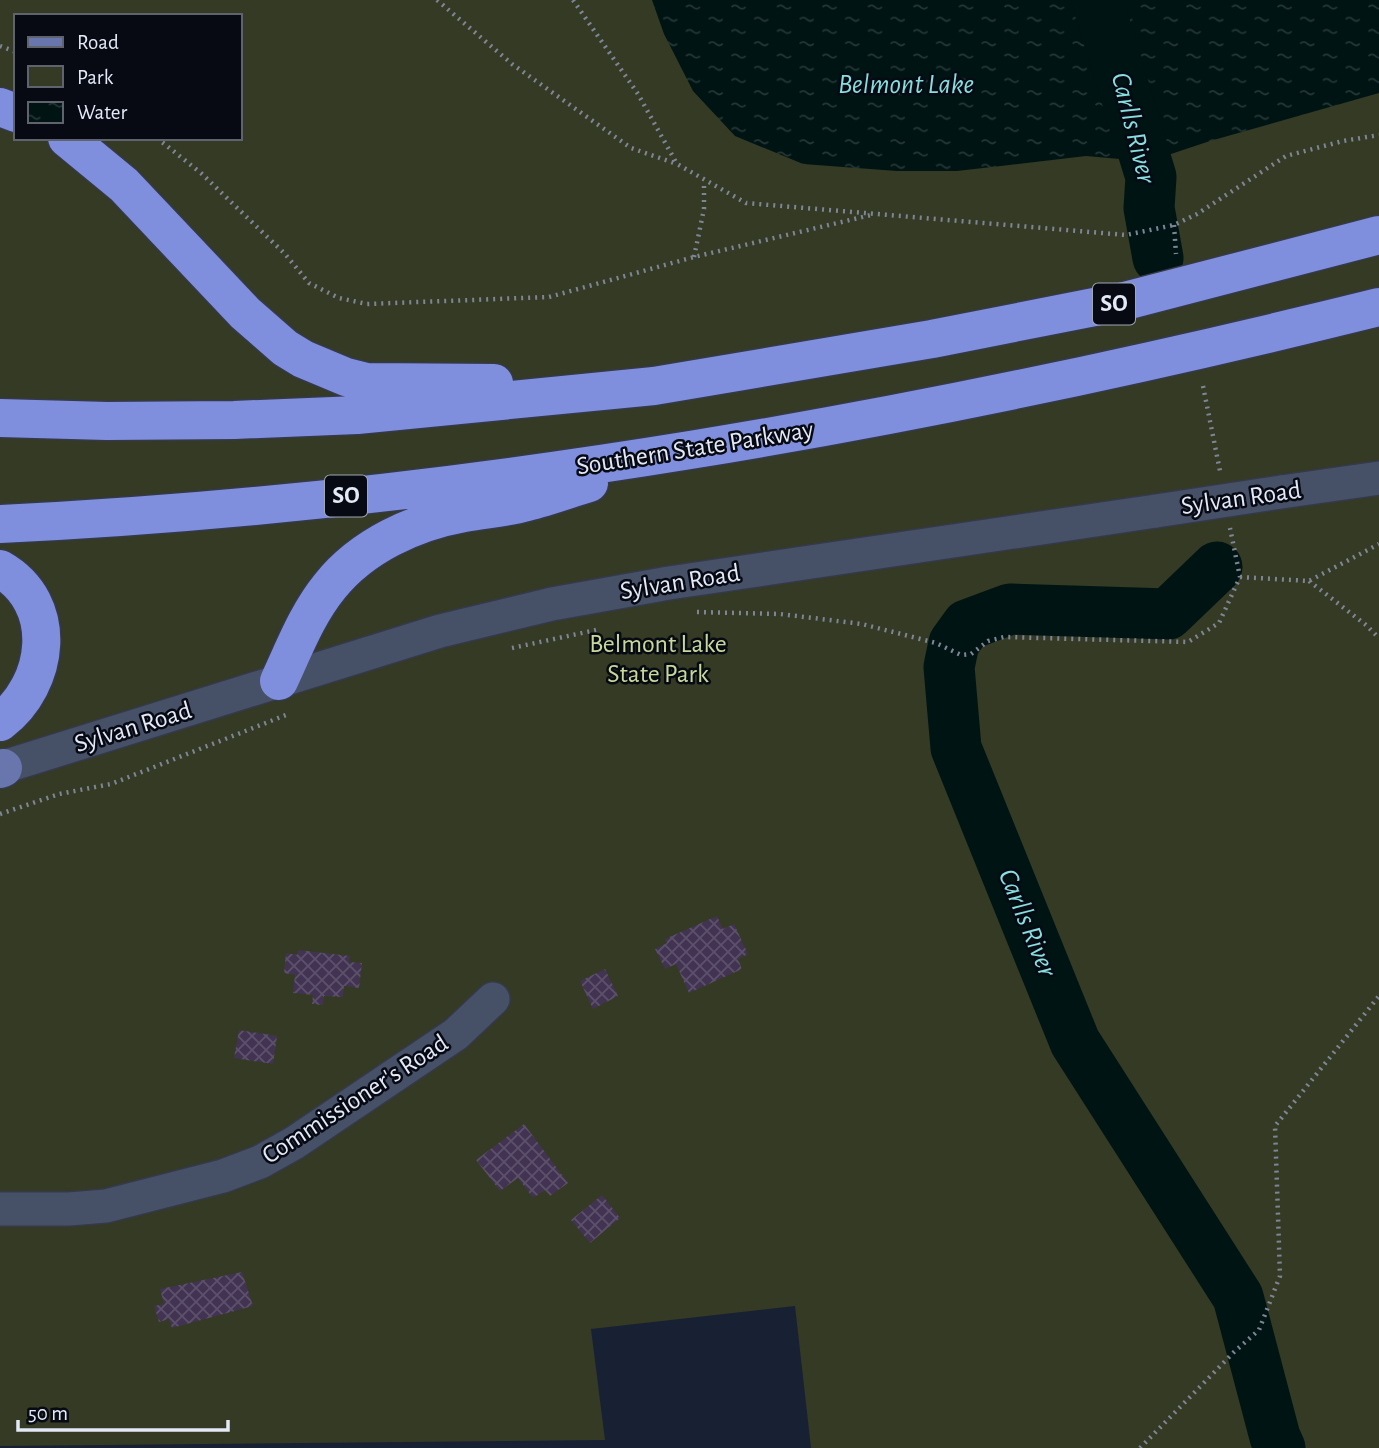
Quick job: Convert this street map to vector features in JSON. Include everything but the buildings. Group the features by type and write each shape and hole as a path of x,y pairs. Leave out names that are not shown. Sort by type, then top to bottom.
{"highway":[{"path":"69,140 124,185 245,313 285,348 323,369 366,382 654,386"},
{"name":"SO","path":"0,418 221,420 357,415 654,386 870,351 1125,301 1379,235"},
{"name":"Southern State Parkway","path":"0,524 157,515 297,502 616,463 846,424 1069,379 1379,307"},
{"path":"286,696 308,620 330,586 358,559 388,538 442,518 526,503 691,451"},
{"path":"0,569 17,582 32,604 41,645 37,675 30,690 0,722"}],"street":[{"name":"Sylvan Road","path":"1,768 286,696 440,631 552,604 683,581 1379,478"},
{"name":"Commissioner's Road","path":"0,1209 106,1206 223,1176 260,1162 294,1143 456,1034 492,999"}],"path":[{"path":"438,0 512,64 631,148 677,164 746,203 1126,235 1174,225 1197,214 1286,156 1379,135"},
{"path":"573,0 638,94 677,164"},
{"path":"159,140 201,174 285,254 310,283 339,298 367,304 549,297 694,257 878,214"},
{"path":"694,257 704,209 704,180"},
{"path":"1174,225 1176,254"},
{"path":"1203,386 1222,481"},
{"path":"684,614 697,612 793,615 862,624 936,643 961,655 971,654 988,641 1004,637 1188,642 1219,623 1240,577 1229,522"},
{"path":"1240,577 1309,581 1379,544"},
{"path":"1309,581 1379,638"},
{"path":"511,648 603,628"},
{"path":"0,814 59,794 111,784 286,696"},
{"path":"1140,1448 1259,1330 1280,1276 1275,1126 1379,996"}],"green space":[{"name":"Belmont Lake State Park","path":"0,0 1379,0 1379,1448 811,1448 795,1306 591,1329 605,1440 0,1446"}],"water":[{"name":"Belmont Lake","path":"652,0 1379,0 1379,93 1165,156 1161,176 1141,179 1131,160 1086,156 957,171 897,171 803,164 735,136 693,91 664,34"}],"waterway":[{"name":"Carlls River","path":"1097,0 1151,177 1149,208 1158,258"},
{"name":"Carlls River","path":"1217,567 1168,614 1010,609 967,625 954,643 949,667 956,748 1075,1042 1238,1297 1280,1448"}]}
